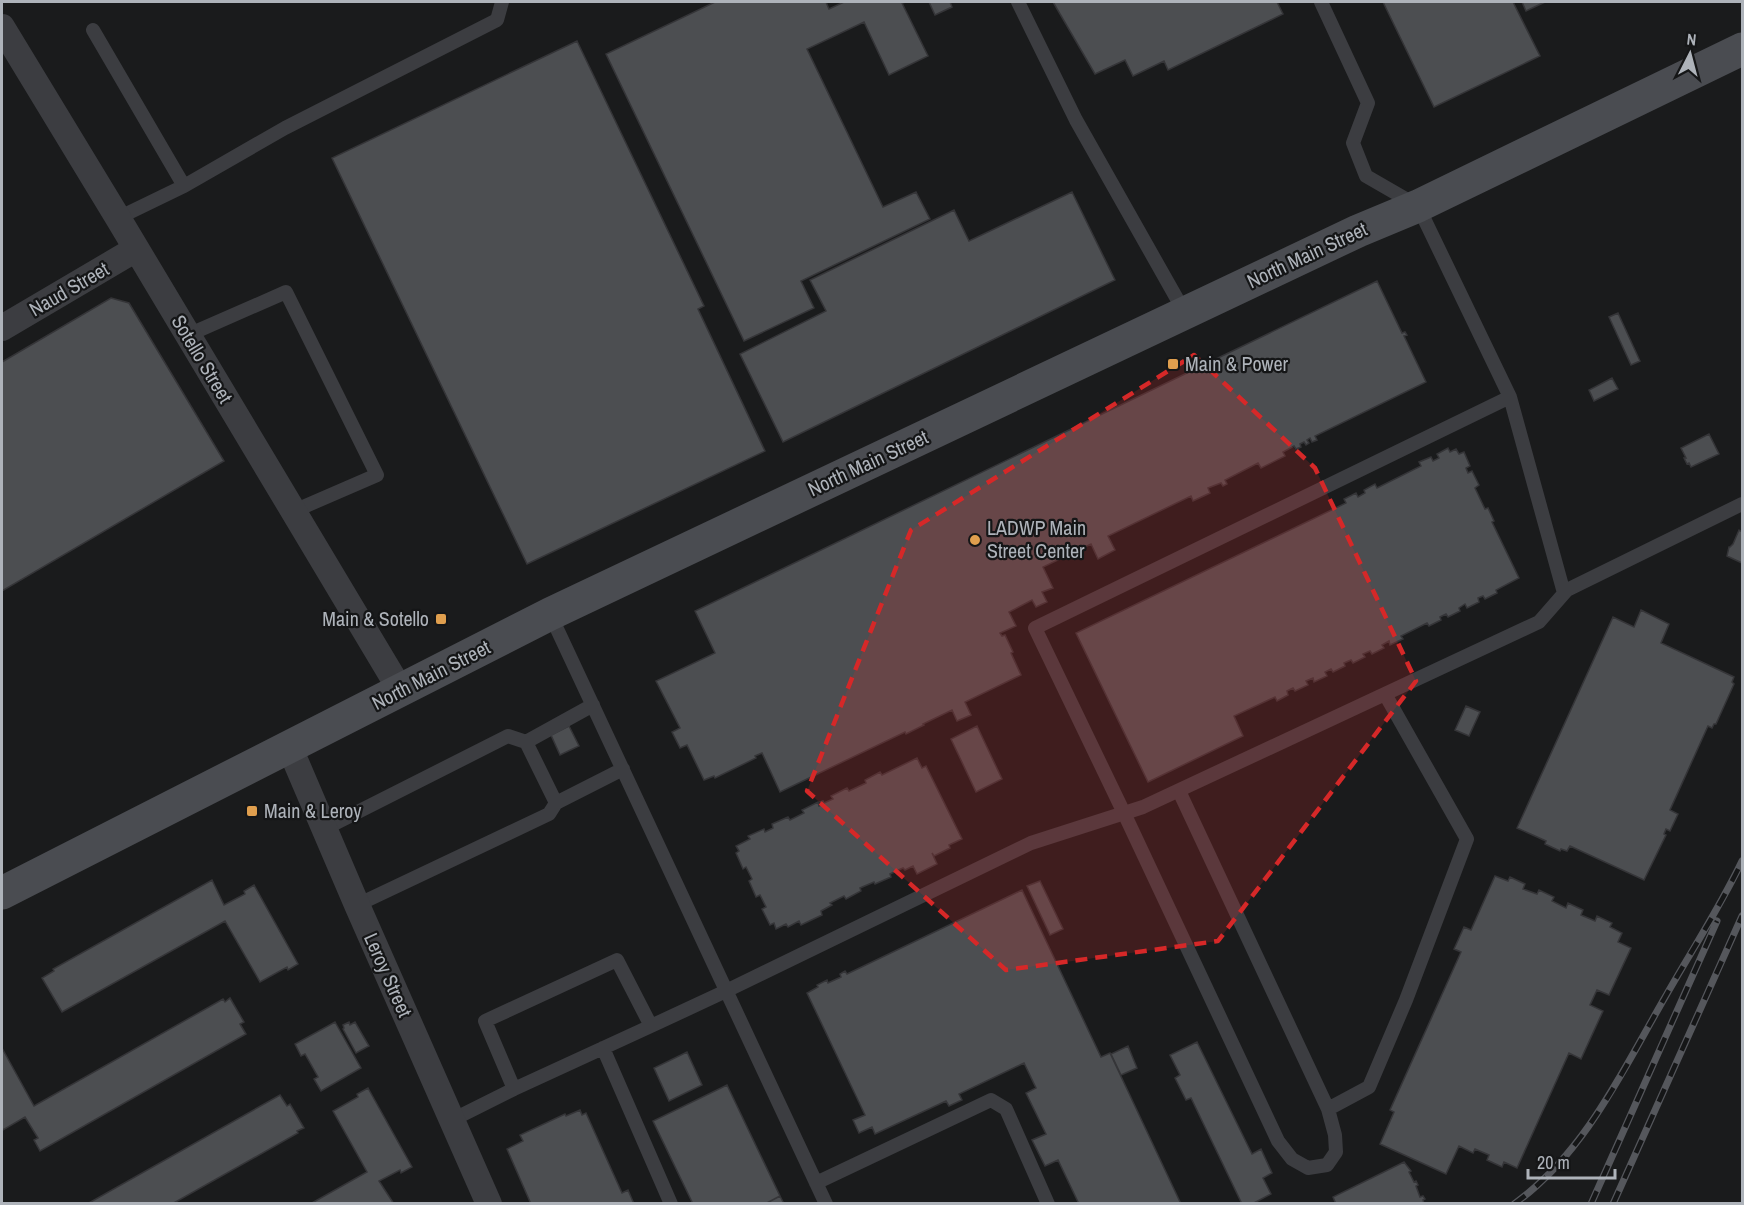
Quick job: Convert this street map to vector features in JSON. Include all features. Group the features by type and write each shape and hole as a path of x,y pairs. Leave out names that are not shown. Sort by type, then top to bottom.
{"main road":[{"name":"North Main Street","path":"2,893 550,614 1358,231 1418,206 1743,49"}],"street":[{"name":"Sotello Street","path":"2,27 401,690"},
{"name":"Naud Street","path":"2,328 136,249"},
{"name":"Leroy Street","path":"289,746 489,1203"}],"lane":[{"path":"118,218 184,186 285,128 497,20 502,2"},
{"path":"1018,2 1076,120 1185,313"},
{"path":"1322,2 1368,104 1353,144 1366,176 1418,206 1510,397 1564,593"},
{"path":"93,30 184,186"},
{"path":"188,335 286,292 377,475 294,511"},
{"path":"1179,791 1328,1109 1335,1135 1336,1152 1327,1165 1308,1168 1292,1159 1278,1140 1035,628 1510,397"},
{"path":"452,1120 726,991 1031,843 1143,807 1539,622 1567,590 1743,504"},
{"path":"550,614 826,1203"},
{"path":"1328,1109 1369,1087 1406,1000 1467,839 1385,694"},
{"path":"324,829 508,736 526,742 593,705"},
{"path":"526,742 553,808"},
{"path":"357,905 553,808 623,769"},
{"path":"514,1089 485,1021 617,960 651,1026"},
{"path":"603,1048 671,1203"},
{"path":"816,1183 991,1100 1006,1108 1048,1203"}],"highlighted area":[{"path":"1194,355 1315,468 1416,681 1218,941 1006,970 807,791 911,530"}],"building":[{"path":"715,2 826,2 829,9 844,2 906,2 902,3 928,56 889,75 864,22 807,49 883,207 916,192 930,219 801,281 814,308 744,341 606,54"},
{"path":"929,2 950,2 952,7 935,15"},
{"path":"1053,2 1277,2 1283,14 1168,70 1164,61 1133,76 1125,60 1095,74"},
{"path":"1383,2 1513,2 1540,56 1434,107"},
{"path":"1522,2 1545,2 1526,11"},
{"path":"577,41 704,306 698,309 765,451 527,564 332,158"},
{"path":"1072,192 1115,280 783,442 740,354 826,311 810,280 954,210 969,241"},
{"name":"LADWP Main Street Center","path":"1377,281 1402,333 1405,332 1407,335 1404,336 1426,382 1315,436 1317,440 1312,442 1310,438 1306,445 1304,442 1296,449 1294,446 1283,452 1285,456 1261,468 1258,463 1225,480 1227,484 1223,486 1221,483 1208,488 1210,493 1193,501 1191,496 1108,536 1115,550 1098,559 1091,544 1043,567 1053,588 1042,592 1047,602 1036,607 1032,600 1009,612 1016,626 1000,633 1002,636 1005,635 1021,675 965,702 971,715 957,721 952,710 906,734 905,732 780,792 762,753 715,778 714,776 704,780 687,745 680,748 672,732 680,728 656,681 715,653 695,611"},
{"path":"111,298 129,303 224,461 2,591 2,362"},
{"path":"1618,313 1640,361 1631,365 1609,317"},
{"path":"1612,378 1618,389 1594,401 1589,390"},
{"path":"1709,434 1719,454 1691,467 1689,463 1687,464 1681,448"},
{"path":"1448,448 1450,452 1456,449 1459,454 1464,452 1470,466 1466,468 1468,473 1472,471 1479,485 1475,488 1485,509 1488,508 1494,521 1492,522 1519,578 1496,590 1497,593 1485,599 1483,596 1478,598 1479,602 1467,608 1465,604 1459,608 1460,611 1448,617 1446,614 1440,617 1441,620 1429,626 1427,623 1401,636 1403,639 1390,645 1389,641 1382,645 1384,648 1372,654 1370,651 1363,654 1365,657 1353,663 1351,660 1333,672 1331,669 1325,672 1327,676 1314,682 1313,678 1306,681 1308,685 1295,691 1293,688 1287,691 1288,695 1277,701 1275,697 1234,716 1243,736 1148,782 1076,633 1346,503 1344,499 1356,493 1358,497 1365,493 1364,490 1375,484 1377,488 1421,466 1419,462 1431,457 1433,461 1439,458 1437,454"},
{"path":"1739,530 1742,532 1742,563 1727,556 1729,547 1733,544"},
{"path":"1641,610 1669,624 1661,643 1734,677 1732,682 1734,684 1716,724 1712,728 1708,726 1670,810 1678,814 1670,831 1666,829 1664,834 1666,835 1644,880 1570,846 1567,851 1561,849 1560,851 1545,844 1546,841 1517,828 1613,617 1634,627"},
{"path":"1466,706 1480,712 1469,736 1455,730"},
{"path":"569,726 579,746 560,755 551,735"},
{"path":"977,726 1002,779 976,792 951,739"},
{"path":"917,758 922,768 926,766 962,839 934,856 932,853 937,864 917,874 913,866 905,870 903,868 890,874 891,877 860,888 861,891 846,899 844,896 830,903 832,905 821,911 822,915 801,925 799,921 788,927 786,924 776,929 774,923 770,925 762,909 766,907 760,895 756,897 749,881 752,879 746,867 743,869 736,853 739,851 736,846 750,839 748,836 773,828 772,824 788,817 790,820 804,813 802,810 818,802 819,806 820,802 824,803 833,799 831,796 847,788 849,791 866,783 865,780 880,772 882,775"},
{"path":"1495,876 1508,881 1510,877 1525,884 1523,889 1537,894 1539,890 1554,897 1552,901 1566,908 1568,903 1583,910 1581,915 1595,921 1597,916 1612,923 1610,927 1622,933 1618,942 1631,948 1609,995 1597,990 1590,1005 1603,1011 1581,1059 1569,1053 1517,1168 1504,1162 1502,1167 1487,1160 1489,1155 1475,1149 1473,1153 1459,1146 1446,1174 1380,1144 1394,1112 1390,1110 1461,952 1454,949 1464,927 1471,930"},
{"path":"212,880 224,905 245,894 244,891 254,885 298,964 288,970 287,967 260,982 225,921 62,1012 42,978 54,971 53,969"},
{"path":"1040,881 1063,929 1050,935 1027,886"},
{"path":"1022,890 1101,1057 1110,1053 1181,1204 1079,1204 1058,1160 1045,1166 1032,1140 1046,1134 1026,1093 1036,1088 1024,1063 959,1094 962,1100 949,1106 946,1101 875,1134 872,1127 859,1133 853,1120 865,1115 807,993 827,980 828,983 841,977 840,974 845,971 847,974"},
{"path":"230,998 244,1022 240,1024 246,1034 40,1151 34,1140 38,1138 25,1117 3,1130 2,1048 34,1106 223,999 225,1002"},
{"path":"335,1022 361,1068 321,1091 314,1079 318,1077 305,1054 301,1056 295,1044"},
{"path":"349,1022 350,1025 355,1022 369,1046 356,1053 343,1029 343,1025"},
{"path":"1197,1042 1252,1154 1261,1149 1272,1173 1263,1178 1271,1194 1252,1204 1242,1204 1191,1098 1186,1100 1175,1078 1180,1075 1170,1055"},
{"path":"1128,1046 1137,1068 1121,1075 1111,1054"},
{"path":"687,1052 702,1085 669,1101 654,1068"},
{"path":"727,1085 780,1196 765,1204 693,1204 653,1121"},
{"path":"368,1088 412,1167 401,1173 400,1170 379,1181 394,1204 310,1204 367,1172 333,1111 358,1097 357,1094"},
{"path":"280,1095 287,1106 290,1104 304,1128 297,1131 298,1133 172,1204 87,1204"},
{"path":"580,1110 582,1115 586,1113 622,1193 628,1190 634,1204 531,1204 507,1149 523,1141 520,1135 565,1114 566,1116"},
{"path":"1404,1162 1411,1171 1409,1172 1414,1182 1416,1181 1418,1185 1416,1186 1420,1197 1423,1196 1425,1199 1424,1204 1336,1204 1333,1197"},
{"path":"780,1196 784,1204 765,1204"}],"railway":[{"path":"1514,1204 1539,1184 1561,1161 1600,1110 1714,914 1742,861"},
{"path":"1613,1204 1742,916"},
{"path":"1591,1204 1717,921"}],"place":[{"name":"Main & Power","path":"1173,364"},
{"name":"LADWP Main Street Center","path":"975,540"},
{"name":"Main & Sotello","path":"441,619"},
{"name":"Main & Leroy","path":"252,811"}]}
